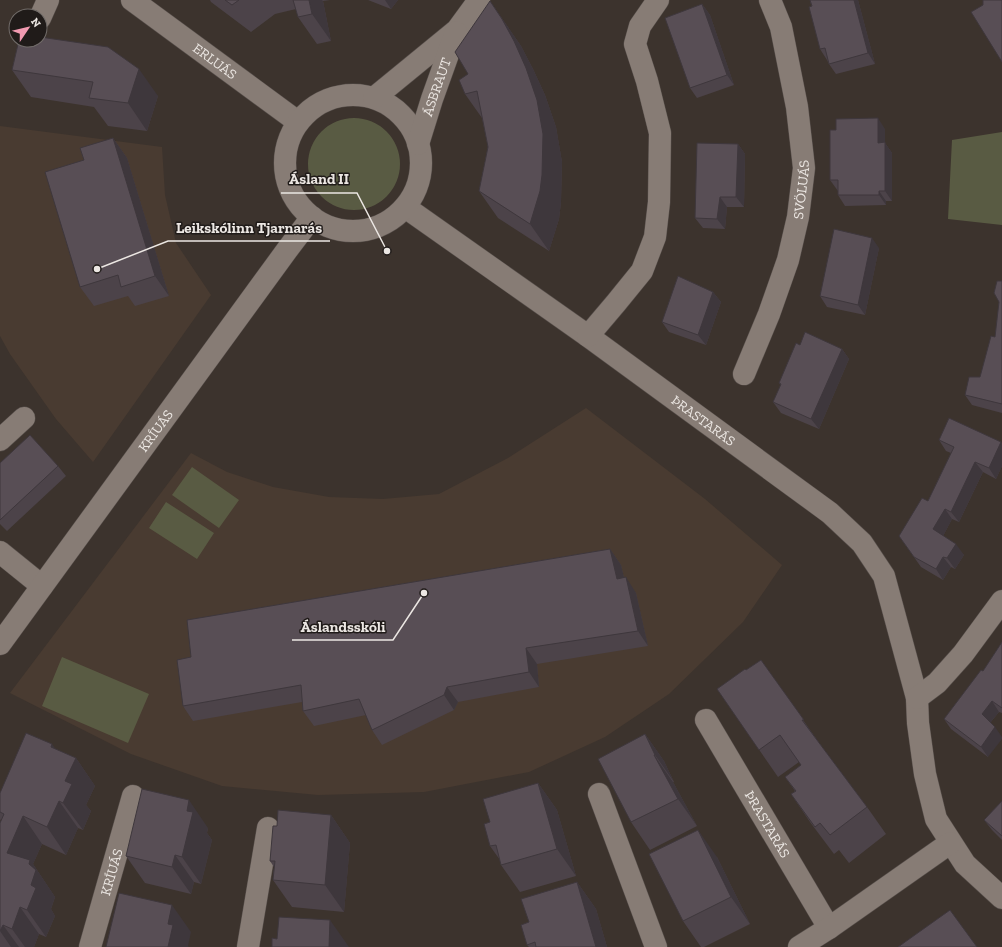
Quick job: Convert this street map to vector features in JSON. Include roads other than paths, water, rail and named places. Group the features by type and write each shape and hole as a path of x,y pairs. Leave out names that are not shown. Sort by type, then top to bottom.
{"street":[{"name":"ERLUÁS","path":"132,0 298,122"},
{"name":"ÁSBRAUT","path":"418,144 432,98 457,30 478,0"},
{"path":"588,336 642,271 655,237 659,202 660,133 647,81 635,44 640,26 658,0"},
{"name":"SVÖLUÁS","path":"744,374 769,314 788,260 798,218 804,168 797,106 781,27 770,0"},
{"name":"ÁSBRAUT","path":"374,98 457,30"},
{"path":"353,95 374,98 394,109 409,124 418,144 421,166 416,188 405,207 383,224 370,229 350,231 330,227 312,217 297,202 288,183 285,162 288,141 298,122 313,107 332,98 353,95"},
{"name":"ÞRASTARÁS","path":"405,207 588,336 830,513 862,543 884,576 917,698 918,723 925,774 936,819 950,843 965,864 1002,898"},
{"name":"KRÍUÁS","path":"0,644 312,217"},
{"path":"0,440 24,418"},
{"path":"0,552 42,586"},
{"path":"917,698 937,683 963,654 1002,601"},
{"name":"ÞRASTARÁS","path":"706,720 829,928"},
{"path":"599,794 656,947"},
{"name":"KRÍUÁS","path":"90,947 133,796"},
{"path":"248,947 268,828"},
{"path":"799,947 829,928 950,843"}],"place":[{"name":"Ásland II","path":"387,251"},
{"name":"Leikskólinn Tjarnarás","path":"97,269"},
{"name":"Áslandsskóli","path":"424,593"}]}
